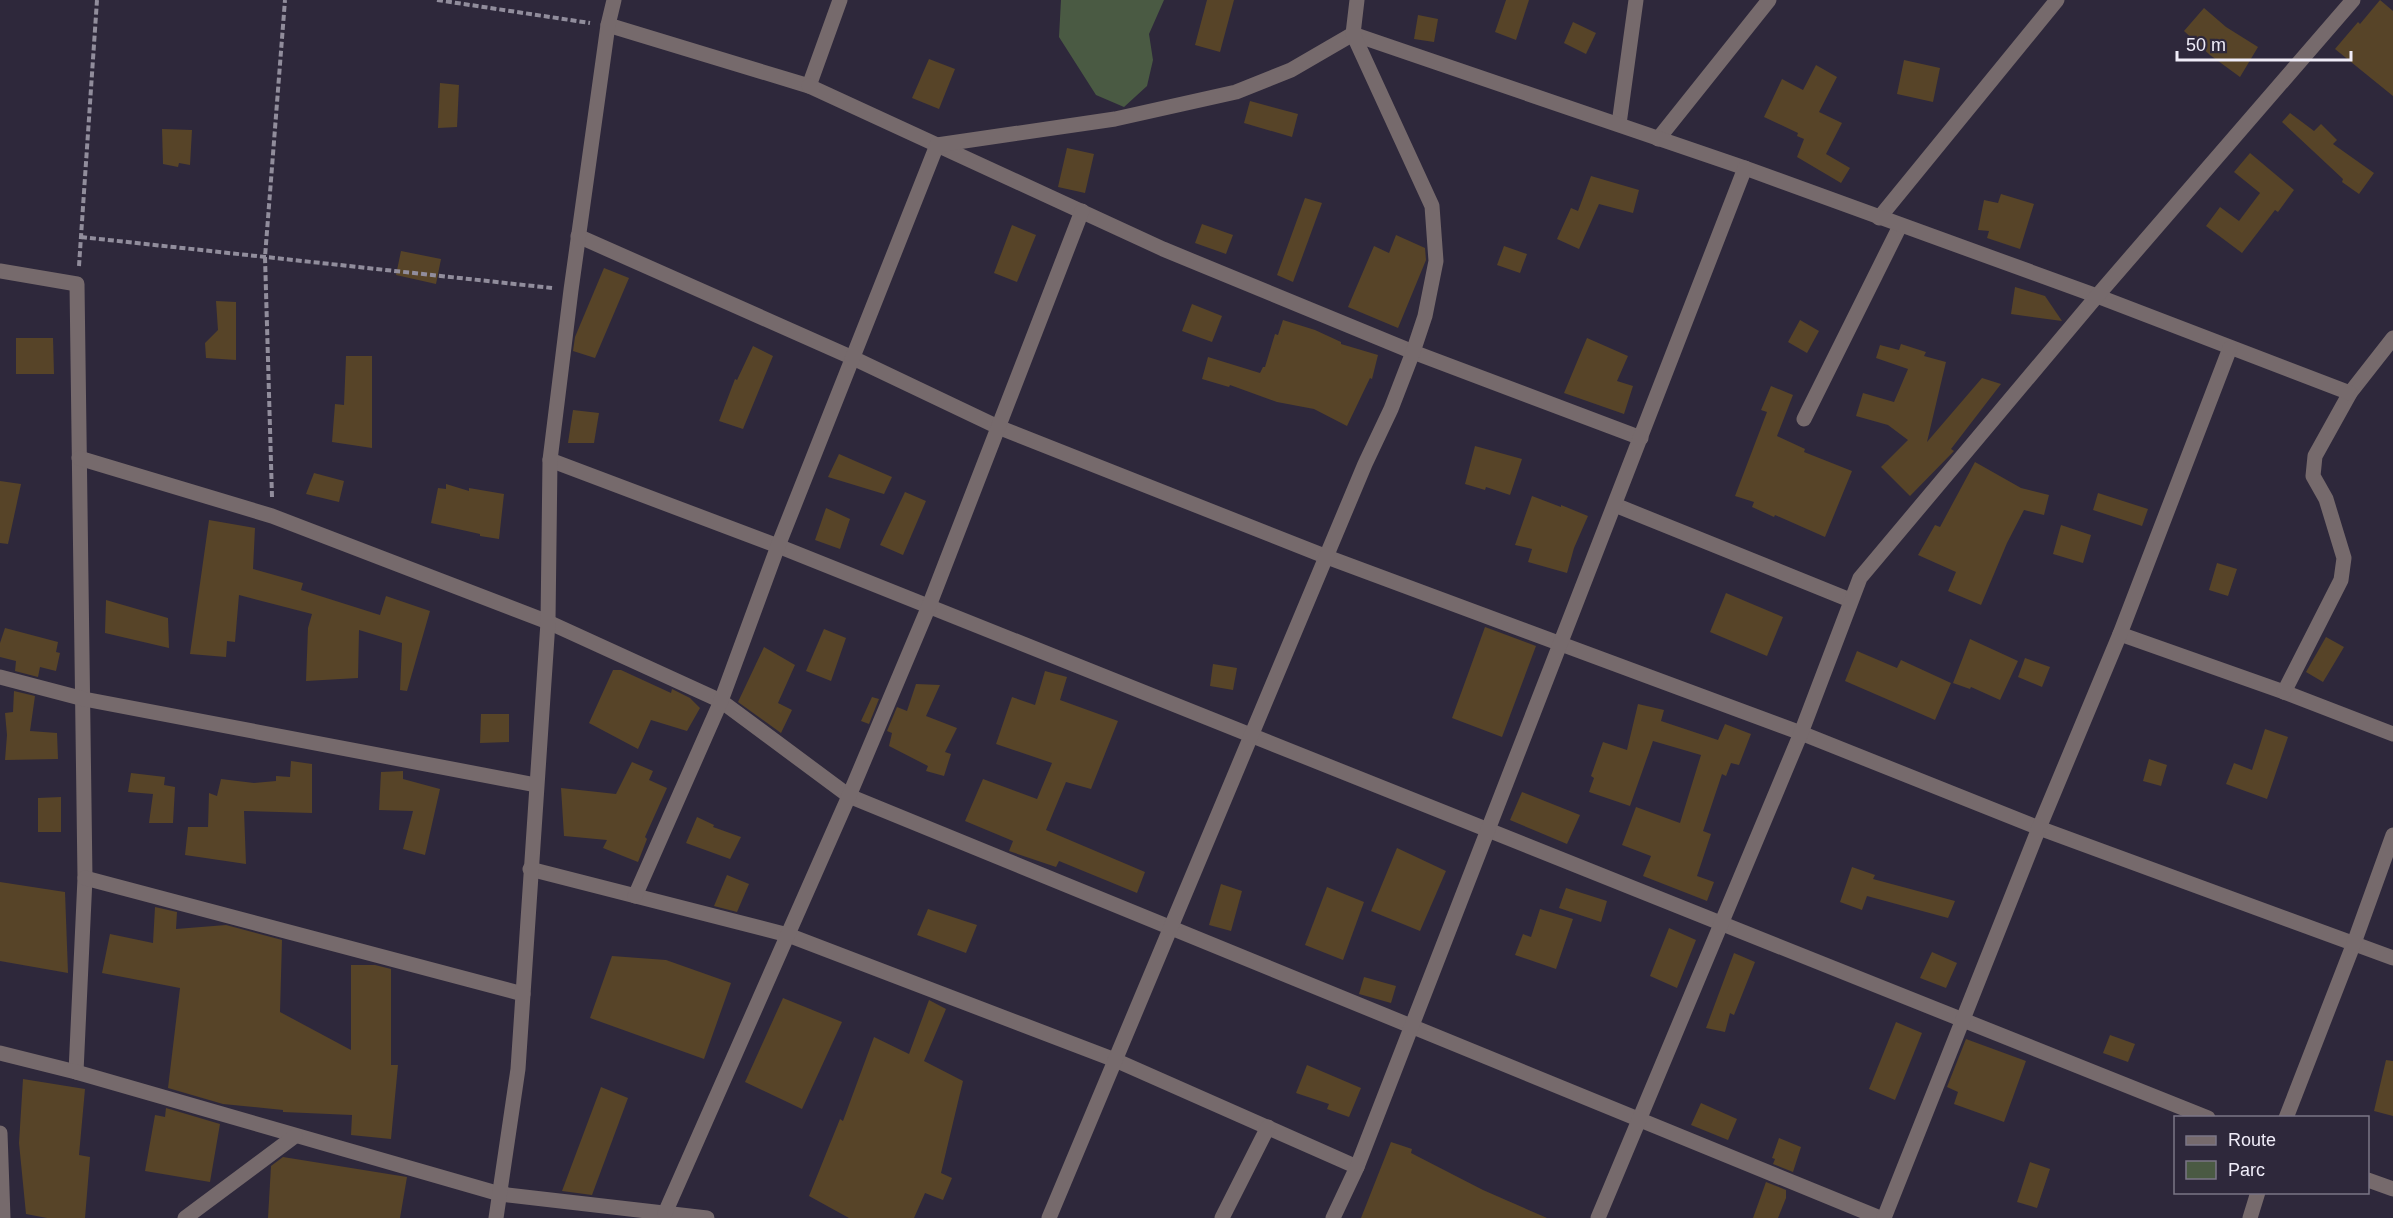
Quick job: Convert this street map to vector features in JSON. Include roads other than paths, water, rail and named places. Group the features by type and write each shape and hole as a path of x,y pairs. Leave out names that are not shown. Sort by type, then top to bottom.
{"street":[{"path":"496,1218 518,1069 548,622 550,460 578,236 608,25 614,0"},
{"path":"809,86 840,0"},
{"path":"1049,1218 1365,464 1391,409 1425,316 1436,261 1432,206 1353,34 1357,0"},
{"path":"1619,124 1636,0"},
{"path":"1658,139 1769,0"},
{"path":"1879,218 2057,0"},
{"path":"1598,1218 1801,733 1860,578 2097,296 2354,0"},
{"path":"608,25 809,86 1163,249 1413,352 1641,438"},
{"path":"938,145 1115,119 1236,92 1292,70 1353,34 1745,168 2097,296 2350,393"},
{"path":"635,896 721,702 778,546 938,145"},
{"path":"1334,1218 1358,1167 1745,168"},
{"path":"665,1213 849,796 929,606 1082,211"},
{"path":"1804,419 1900,226"},
{"path":"578,236 853,358 998,427 1327,557 1801,733 2039,828 2393,958"},
{"path":"0,271 78,284 85,878 76,1072"},
{"path":"2284,692 2341,580 2344,558 2326,499 2313,476 2315,456 2350,393 2393,338"},
{"path":"79,458 272,516 548,622 721,702 849,796 1638,1121 1882,1218 2120,634 2230,348"},
{"path":"550,460 778,546 2203,1116"},
{"path":"1615,505 1850,600"},
{"path":"2120,634 2284,692 2393,734"},
{"path":"0,677 84,699 536,785"},
{"path":"2287,1116 2393,835"},
{"path":"531,869 788,935 1115,1060 1358,1167"},
{"path":"85,878 523,994"},
{"path":"0,1053 76,1072 500,1194 707,1218"},
{"path":"1222,1218 1268,1127"},
{"path":"0,1133 3,1218"},
{"path":"186,1218 295,1136"},
{"path":"2369,1181 2393,1190"},
{"path":"2250,1218 2257,1194"}]}
